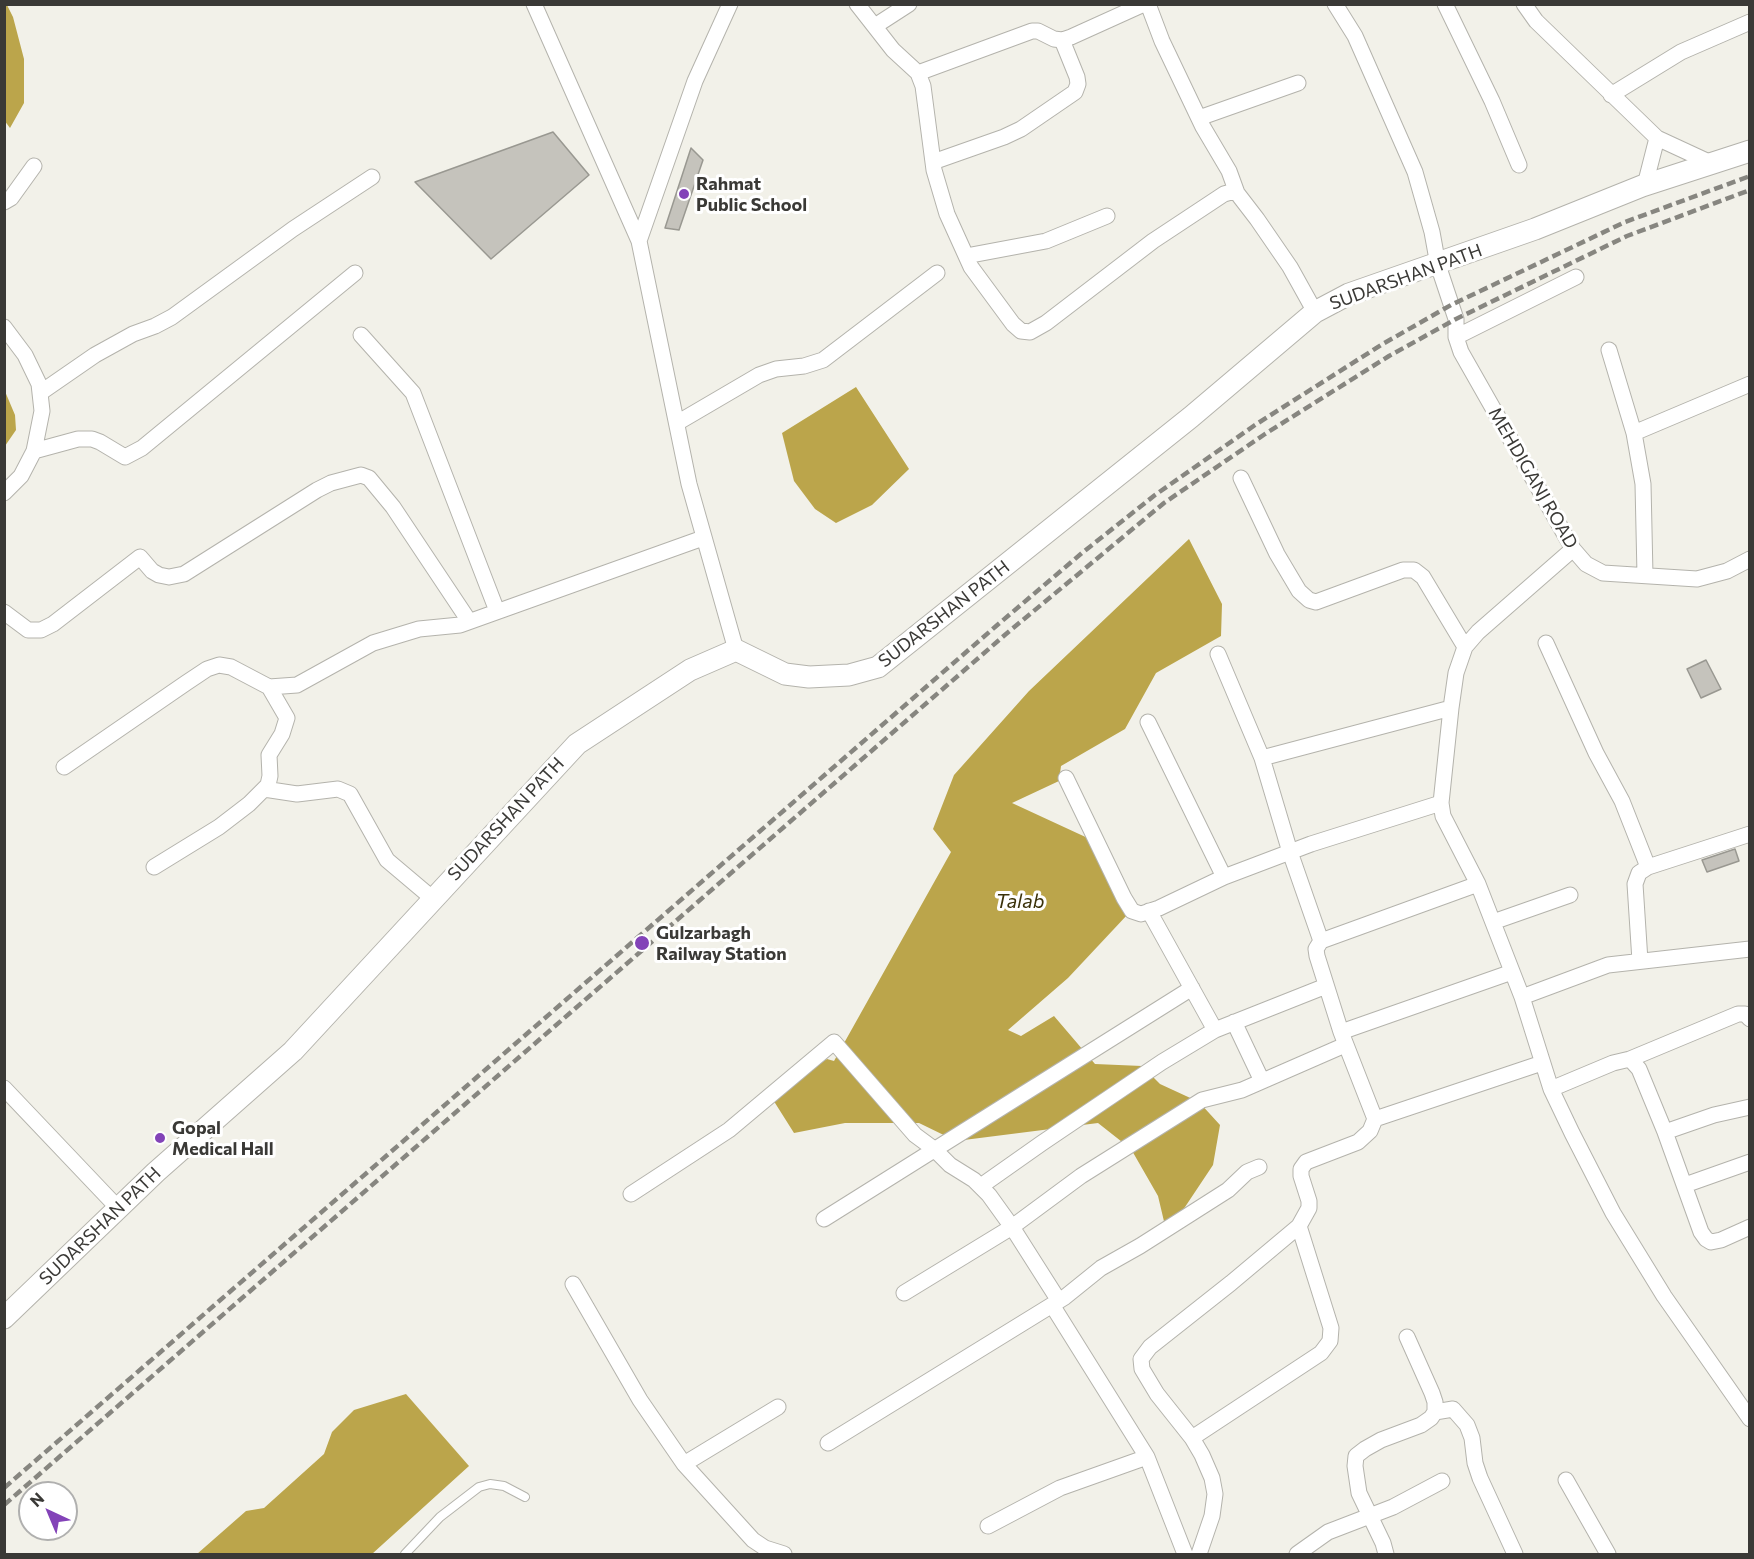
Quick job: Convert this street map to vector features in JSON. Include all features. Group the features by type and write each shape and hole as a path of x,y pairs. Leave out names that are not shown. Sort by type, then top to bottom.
{"main road":[{"name":"SUDARSHAN PATH","path":"4,1318 156,1172 293,1051 432,898 577,744 690,670 735,650 785,674 809,677 849,675 878,667 1191,417 1315,312 1349,294 1438,265 1645,185 1749,151"}],"street":[{"path":"534,4 639,242 689,484 735,650"},
{"path":"639,242 695,81 730,4"},
{"path":"857,4 893,50 918,73 923,86 933,162 947,214 971,267 1013,324 1021,331 1030,332 1046,323 1162,235 1224,194 1231,192 1237,194"},
{"path":"875,26 909,4"},
{"path":"918,73 1032,31 1062,40 1146,4 1199,118 1229,171 1237,194 1290,267 1315,312"},
{"name":"MEHDIGANJ ROAD","path":"1335,4 1355,36 1415,172 1432,232 1438,265 1456,319 1456,337 1466,364 1573,549 1594,570 1603,573 1697,579 1727,572 1749,559"},
{"path":"1445,4 1492,101 1519,165"},
{"path":"1524,4 1536,21 1657,138 1711,164"},
{"path":"1611,95 1681,52 1749,22"},
{"path":"933,162 1021,129 1075,92 1078,84 1077,77 1062,40"},
{"path":"1199,118 1298,82"},
{"path":"1645,185 1657,138"},
{"path":"4,202 11,198 34,166"},
{"path":"40,393 95,355 172,317 293,229 372,177"},
{"path":"966,256 1046,241 1107,216"},
{"path":"34,451 78,439 92,439 100,442 125,457 142,448 355,273"},
{"path":"677,423 759,375 776,369 804,366 823,360 938,273"},
{"path":"1456,337 1576,277"},
{"path":"4,327 25,355 39,384 42,411 34,451 21,476 4,493"},
{"path":"361,335 413,393 497,611"},
{"path":"1609,350 1634,433 1643,483 1645,575"},
{"path":"1634,433 1749,384"},
{"path":"4,612 28,630 41,630 53,624 140,557 152,571 159,575 169,577 184,574 317,490 331,483 361,475 369,478 393,507 469,621"},
{"path":"1241,478 1277,554 1299,591 1309,600 1316,602 1403,570 1414,570 1423,577 1465,647"},
{"path":"64,767 207,669 219,665 231,668 269,687 297,685 354,653 396,635 469,621 704,538"},
{"path":"1573,549 1478,632 1465,647 1456,673 1451,708 1441,803 1443,816 1478,884 1522,997 1551,1089 1613,1213 1665,1296 1749,1419"},
{"path":"1546,643 1596,753 1622,801 1648,867"},
{"path":"1218,654 1262,758 1290,852 1321,941"},
{"path":"154,867 219,827 249,804 268,784 270,776 268,755 286,727 286,718 269,687"},
{"path":"1262,758 1451,708"},
{"path":"1148,722 1224,876"},
{"path":"1066,778 1124,898 1132,911 1141,914 1224,876 1441,803"},
{"path":"264,789 297,794 338,789 350,794 387,860 432,898"},
{"path":"1640,961 1635,884 1639,873 1648,867 1749,834"},
{"path":"1199,1554 1212,1516 1215,1494 1212,1478 1192,1438 1157,1394 1142,1369 1141,1359 1150,1347 1299,1226 1310,1208 1301,1176 1301,1169 1306,1162 1358,1142 1370,1131 1375,1119 1343,1039 1326,986 1316,950 1321,941 1478,884"},
{"path":"1493,922 1570,895"},
{"path":"1149,911 1215,1030"},
{"path":"1522,997 1608,965 1749,949"},
{"path":"904,1293 1012,1227 1081,1176 1202,1100 1242,1090 1343,1039 1512,972"},
{"path":"981,1186 1162,1062 1215,1030 1326,986"},
{"path":"824,1219 1192,988"},
{"path":"1551,1089 1738,1014 1745,1014 1749,1019"},
{"path":"1234,1022 1262,1081"},
{"path":"631,1194 729,1130 834,1042 915,1135 950,1165 981,1186 1012,1227 1147,1457 1185,1554"},
{"path":"1630,1059 1639,1069 1665,1132 1701,1232 1711,1242 1721,1240 1749,1227"},
{"path":"1375,1119 1542,1063"},
{"path":"4,1088 118,1208"},
{"path":"1665,1132 1714,1115 1749,1107"},
{"path":"1685,1185 1749,1162"},
{"path":"828,1443 1055,1303 1101,1269 1228,1190 1247,1172 1259,1167"},
{"path":"1192,1438 1321,1353 1330,1341 1331,1328 1299,1226"},
{"path":"573,1284 640,1400 684,1464 753,1540 765,1548 784,1554"},
{"path":"1386,1554 1359,1493 1356,1456 1381,1440 1422,1425 1435,1412 1432,1393 1407,1337"},
{"path":"684,1464 777,1407"},
{"path":"1435,1412 1453,1409 1467,1425 1480,1478 1515,1554"},
{"path":"988,1526 1060,1488 1147,1457"},
{"path":"1566,1480 1608,1554"},
{"path":"1297,1554 1328,1532 1416,1496 1442,1481"}],"lane":[{"path":"405,1554 440,1517 479,1487 490,1484 504,1486 525,1497"}],"water":[{"path":"4,5 7,5 13,17 24,59 24,103 10,128 4,120"},
{"path":"856,387 909,469 872,505 836,523 815,509 794,481 782,433"},
{"path":"4,389 15,415 16,430 5,446"},
{"name":"Talab","path":"1189,539 1222,604 1221,636 1156,673 1125,729 1061,766 1059,781 1012,803 1092,840 1128,914 1068,978 1008,1030 1021,1036 1054,1016 1095,1064 1142,1066 1160,1084 1199,1102 1220,1125 1213,1165 1167,1234 1158,1196 1131,1149 1098,1123 956,1141 919,1123 845,1123 794,1133 770,1095 827,1059 834,1061 951,852 933,829 954,775 1029,691"},
{"path":"406,1394 469,1466 372,1554 197,1554 246,1511 264,1508 324,1454 332,1432 354,1410"}],"building":[{"path":"553,132 589,175 491,259 415,182"},
{"name":"Rahmat Public School","path":"691,148 703,160 679,230 665,228"},
{"path":"1706,660 1721,689 1701,698 1687,669"},
{"path":"1735,849 1739,861 1707,872 1702,860"}],"railway":[{"path":"4,1488 995,627 1155,495 1255,425 1381,345 1451,305 1625,222 1750,176"},
{"path":"4,1505 1006,634 1164,503 1265,434 1389,356 1456,319 1627,236 1750,190"}],"place":[{"name":"Rahmat Public School","path":"684,194"},
{"name":"Gulzarbagh Railway Station","path":"642,943"},
{"name":"Gopal Medical Hall","path":"160,1138"}]}
